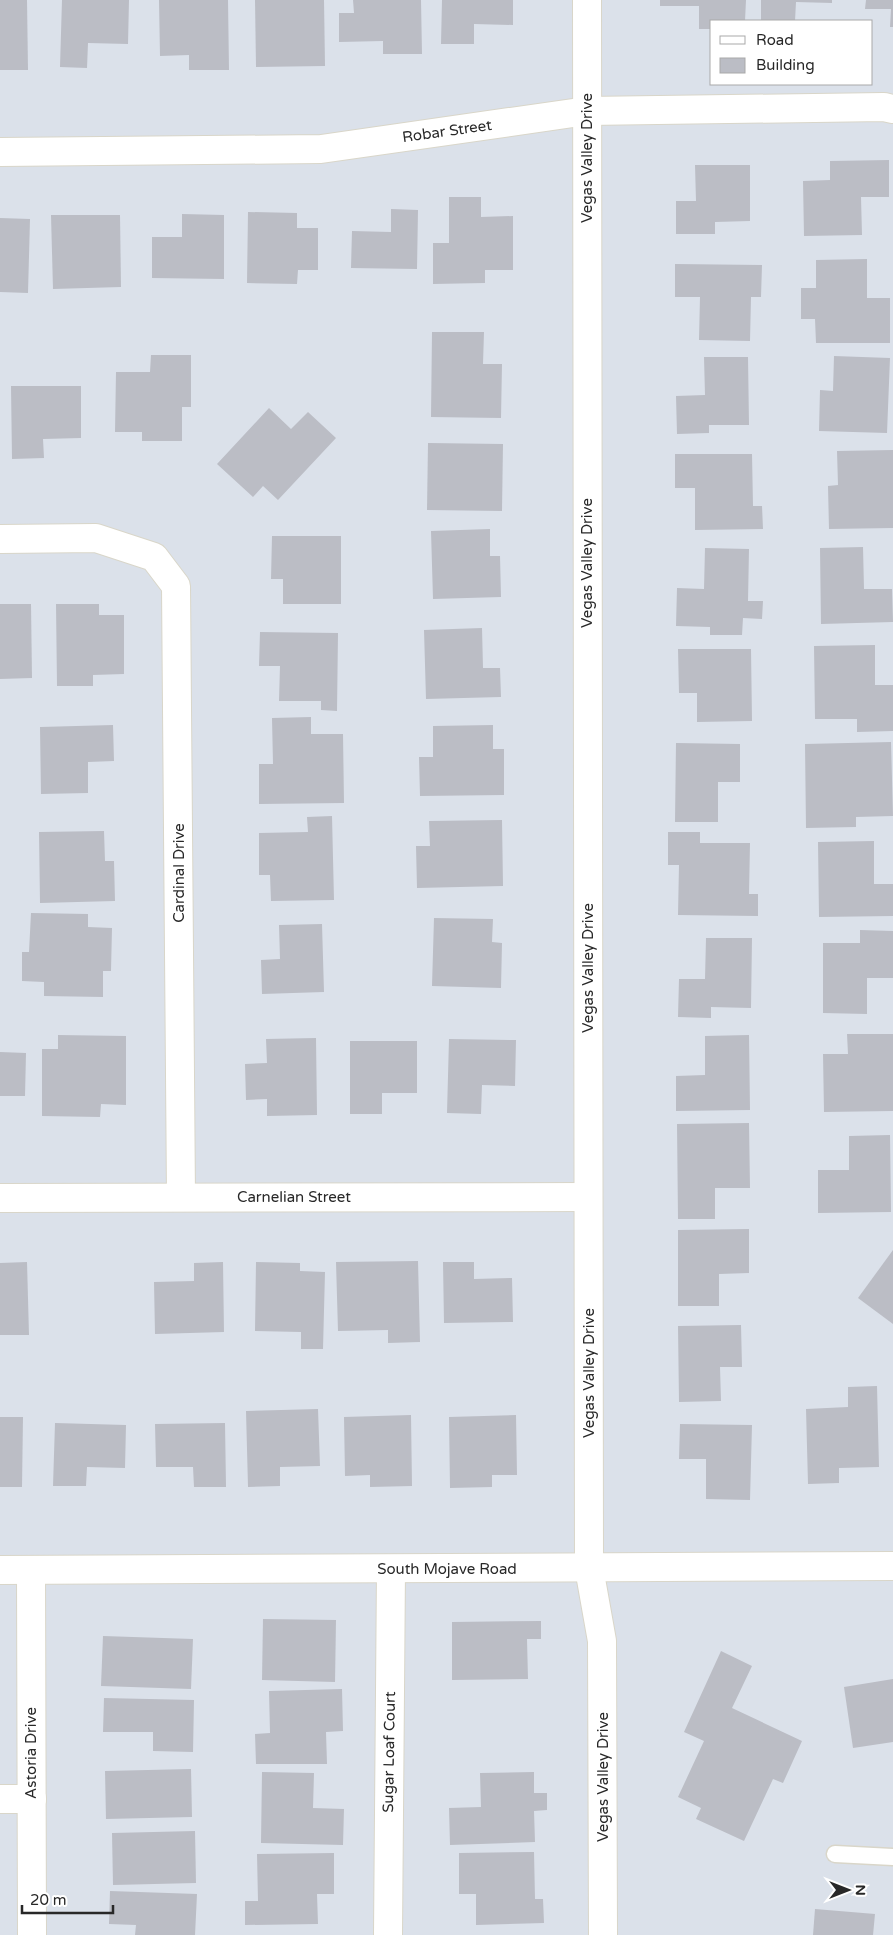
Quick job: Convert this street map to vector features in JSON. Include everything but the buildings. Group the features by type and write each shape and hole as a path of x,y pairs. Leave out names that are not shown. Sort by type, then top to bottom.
{"street":[{"name":"Vegas Valley Drive","path":"587,0 589,1568 602,1641 603,1935"},
{"name":"Robar Street","path":"0,152 321,149 587,111 884,107 893,109"},
{"name":"Cardinal Drive","path":"0,539 96,538 154,557 176,586 181,1197"},
{"name":"Carnelian Street","path":"0,1198 588,1197"},
{"name":"South Mojave Road","path":"0,1570 893,1566"},
{"name":"Sugar Loaf Court","path":"388,1935 391,1569"},
{"name":"Astoria Drive","path":"31,1570 32,1935"},
{"path":"0,1799 32,1799"}],"lane":[{"path":"835,1854 893,1857"}]}
